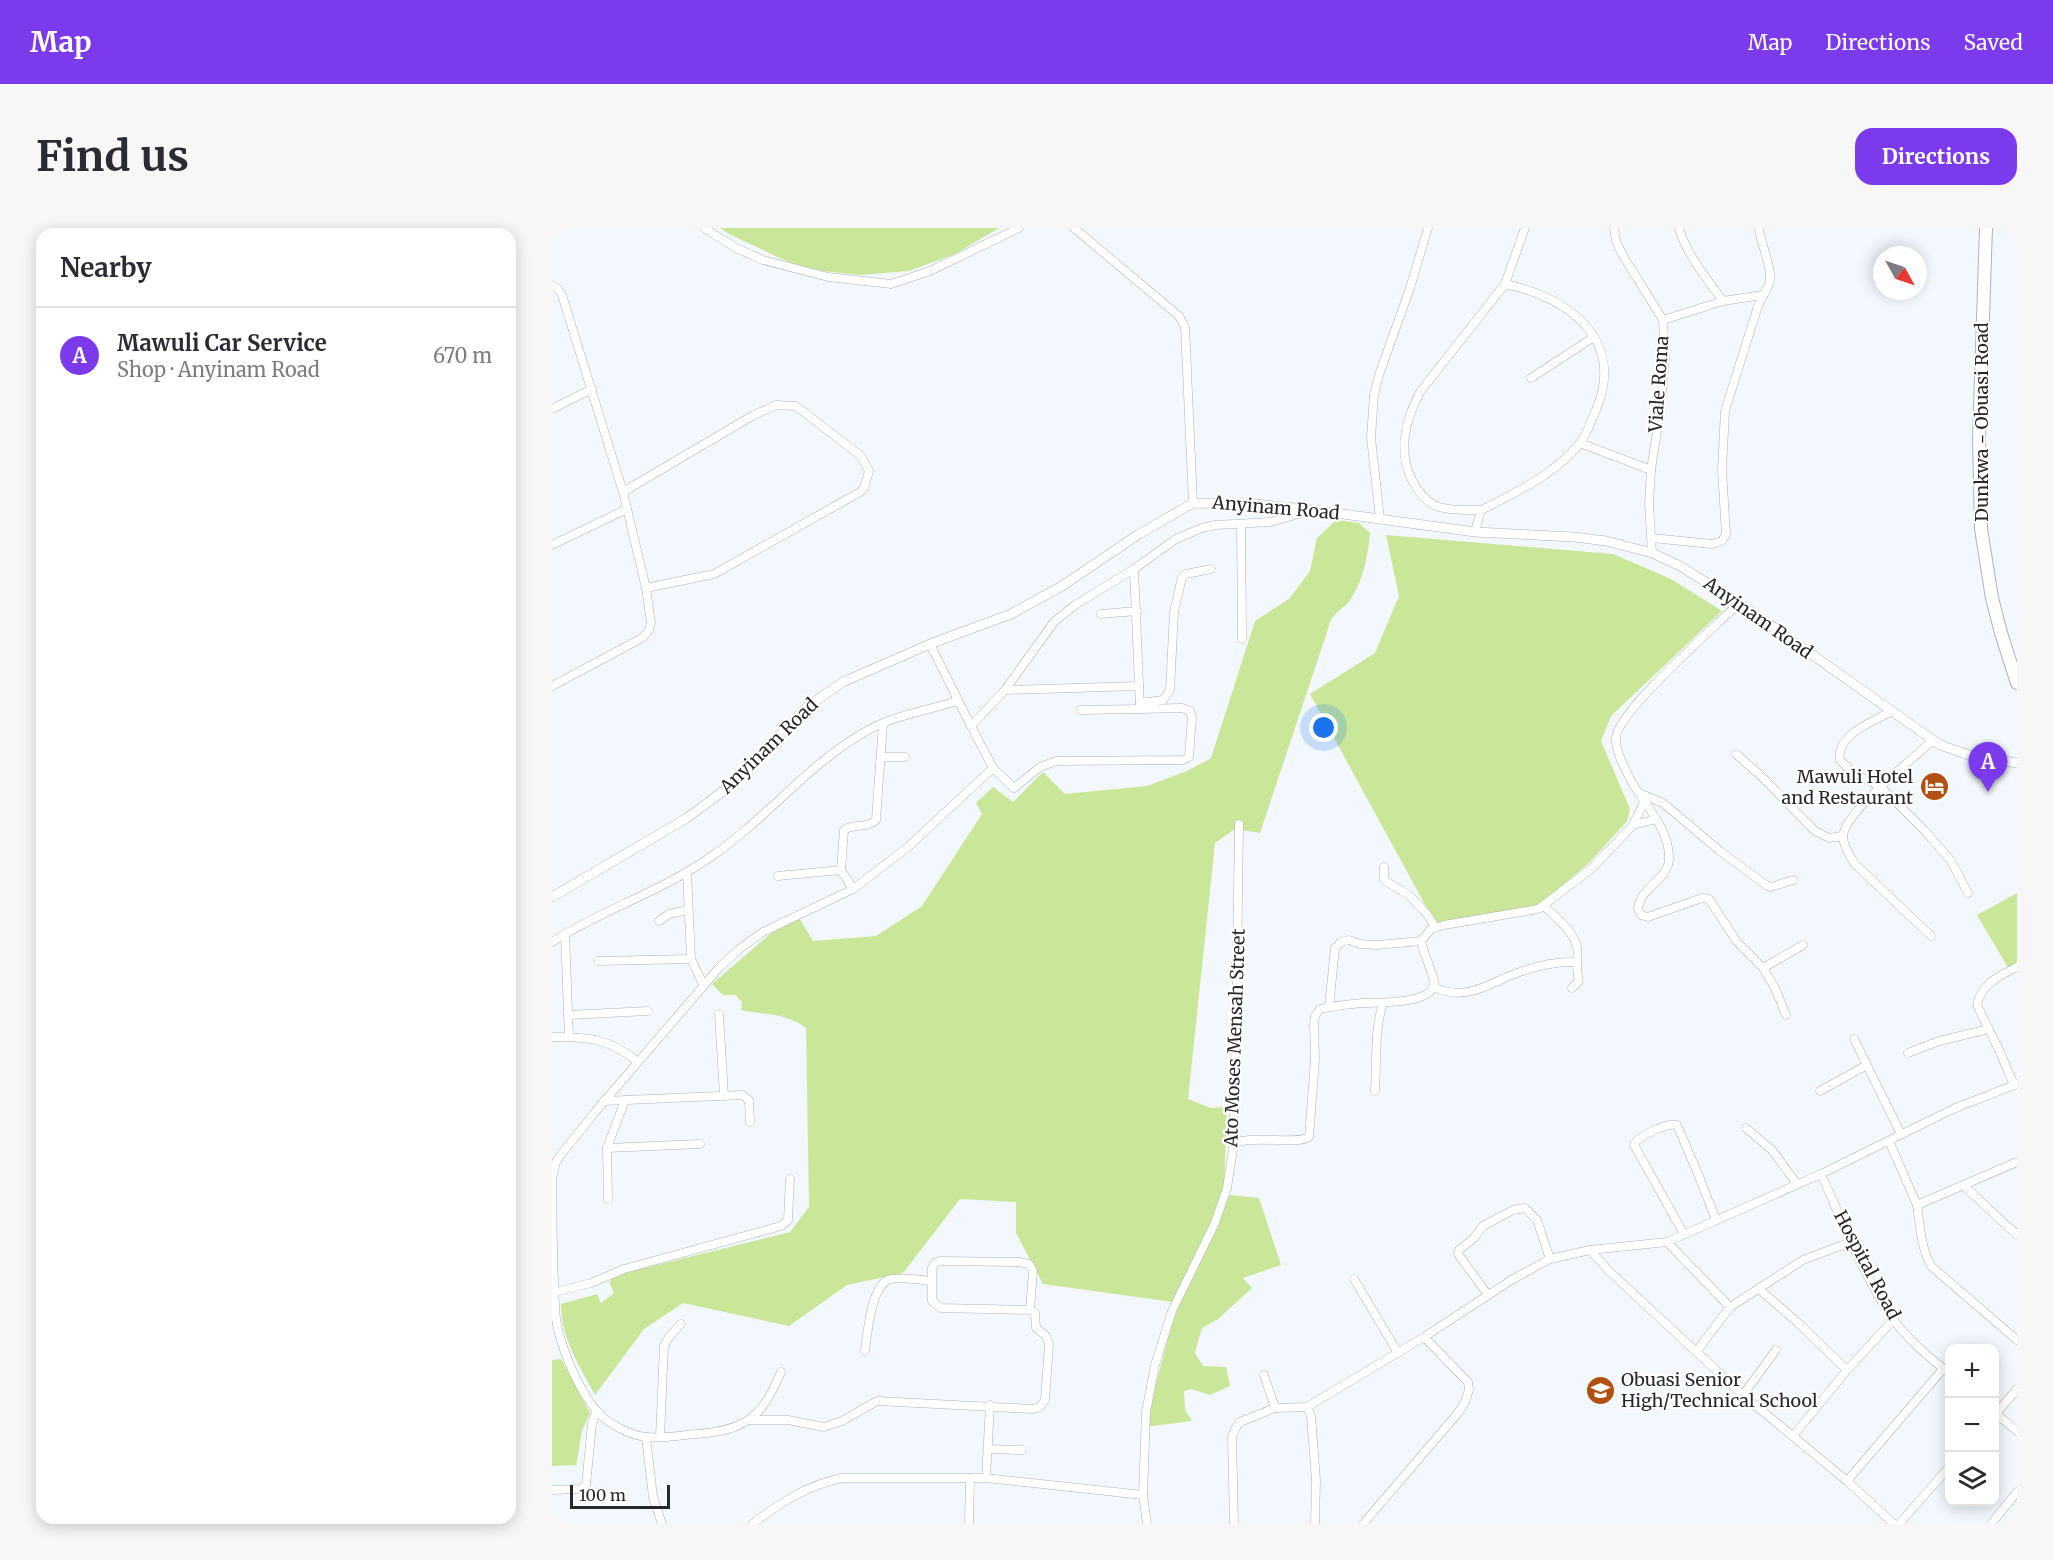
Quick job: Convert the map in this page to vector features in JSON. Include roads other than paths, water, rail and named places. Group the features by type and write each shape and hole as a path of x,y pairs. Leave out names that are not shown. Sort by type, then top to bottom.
{"main road":[{"name":"Dunkwa - Obuasi Road","path":"1986,228 1979,438 1981,529 1992,598 2017,683"}],"street":[{"path":"704,228 736,248 763,260 828,277 891,284 930,271 1019,228"},
{"path":"1074,228 1179,316 1185,327 1193,503"},
{"path":"1380,519 1371,438 1374,395 1428,228"},
{"path":"1505,284 1535,291 1564,306 1581,319 1594,337 1603,356 1605,374 1600,400 1580,443 1541,477 1515,494 1481,510 1453,510 1424,499 1410,476 1405,461 1404,444 1411,409 1420,392 1505,284 1525,228"},
{"name":"Viale Roma","path":"1614,228 1616,241 1622,254 1663,320 1665,357 1649,503 1652,553"},
{"path":"1679,228 1681,237 1697,264 1723,301"},
{"path":"1652,538 1712,544 1724,538 1722,470 1725,411 1762,295 1769,284 1770,275 1759,228"},
{"path":"552,285 562,295 623,492 646,588 651,623 649,630 642,638 552,686"},
{"path":"1663,320 1723,301 1762,295"},
{"path":"1531,378 1594,337"},
{"path":"552,409 592,389"},
{"path":"623,492 752,416 783,404 796,406 861,456 869,471 864,488 860,492 714,574 646,588"},
{"path":"1580,443 1651,471"},
{"name":"Anyinam Road","path":"552,897 687,818 726,789 808,706 843,682 930,644 1011,614 1062,586 1139,534 1193,503 1231,502 1314,510 1475,532 1595,540 1652,553 1680,566 1739,603 1932,741 1948,749 1969,755 2017,763"},
{"path":"552,546 627,509"},
{"path":"971,726 1005,690 1054,622 1075,605 1134,569 1176,539 1202,528 1278,521 1314,510"},
{"path":"1475,532 1481,510"},
{"path":"1240,524 1242,639"},
{"path":"1134,569 1140,706"},
{"path":"1140,706 1163,700 1170,690 1174,612 1182,577 1186,574 1211,569"},
{"path":"1739,603 1646,693 1621,725 1616,735 1617,746 1628,775 1656,819 1668,847 1669,863 1665,872 1644,892 1638,907 1639,912 1645,916 1651,916 1702,898 1709,899 1737,942 1763,968 1775,988 1786,1015"},
{"path":"1101,614 1137,611"},
{"path":"930,644 993,768 1014,788 1040,767 1056,761 1187,759 1191,753 1192,718 1190,711 1182,708 1140,706 1081,710"},
{"path":"1005,690 1139,686"},
{"path":"552,942 583,923 687,873 727,845 832,754 872,728 957,701"},
{"path":"1892,711 1849,736 1839,752 1840,760 1846,768 1881,787 1946,854 1956,868 1960,881 1968,893"},
{"path":"853,890 842,870 844,830 852,826 869,825 876,820 883,724"},
{"path":"1931,936 1854,862 1846,849 1843,836 1855,812 1932,741"},
{"path":"1736,754 1815,831 1829,838 1843,836"},
{"path":"881,757 905,757"},
{"path":"781,1372 764,1405 750,1420 735,1428 714,1433 646,1437 609,1421 596,1411 582,1388 565,1351 557,1321 552,1178 554,1161 704,986 739,949 763,932 853,890 908,847 993,768"},
{"path":"1639,793 1663,803 1720,851 1766,885 1776,887 1793,880"},
{"path":"1234,1143 1246,1139 1299,1141 1309,1137 1316,1016 1320,1009 1362,1003 1403,1001 1428,993 1433,987 1433,977 1423,954 1423,937 1435,927 1533,910 1544,905 1592,868 1633,825 1644,802"},
{"path":"1633,825 1656,819"},
{"name":"Ato Moses Mensah Street","path":"1147,1524 1143,1495 1146,1412 1155,1365 1172,1311 1215,1223 1227,1188 1234,1143 1233,1089 1236,1044 1239,824"},
{"path":"1384,867 1384,880 1410,896 1427,914 1435,927"},
{"path":"778,876 842,870"},
{"path":"687,873 691,959 704,986"},
{"path":"1544,905 1572,936 1577,946 1576,972 1579,981 1572,988"},
{"path":"659,921 669,914 688,910"},
{"path":"565,934 568,1037"},
{"path":"1329,1007 1337,944 1349,940 1360,944 1377,945 1422,941"},
{"path":"1763,968 1803,945"},
{"path":"598,961 691,959"},
{"path":"1433,987 1459,993 1471,993 1519,972 1562,961 1576,962"},
{"path":"1234,1524 1232,1437 1240,1422 1275,1408 1307,1407 1550,1259 1590,1250 1667,1242 1821,1174 1953,1109 2015,1085 1977,1008 1980,993 1988,984 2017,967"},
{"path":"1375,1091 1378,1054 1377,1024 1383,1003"},
{"path":"568,1015 648,1011"},
{"path":"719,1014 724,1096"},
{"path":"1908,1053 1939,1041 1989,1029"},
{"path":"552,1037 606,1042 620,1048 638,1062"},
{"path":"1854,1039 1902,1134"},
{"path":"1820,1091 1867,1065"},
{"path":"604,1101 742,1095 747,1098 750,1122"},
{"path":"608,1199 607,1148 625,1100"},
{"path":"1684,1234 1634,1145 1638,1138 1663,1127 1677,1125 1716,1220"},
{"path":"1746,1128 1772,1150 1797,1184"},
{"path":"1889,1141 1917,1205 1922,1239 1932,1268 2017,1340"},
{"path":"607,1148 700,1144"},
{"path":"1917,1205 2017,1162"},
{"name":"Hospital Road","path":"1821,1174 1851,1242 1894,1319 1914,1342 1945,1370"},
{"path":"555,1292 591,1282 624,1269 781,1227 788,1220 790,1179"},
{"path":"1964,1186 2017,1236"},
{"path":"1488,1295 1458,1254 1459,1250 1474,1238 1483,1226 1513,1210 1525,1208 1537,1220 1550,1259"},
{"path":"1667,1242 1730,1307"},
{"path":"1696,1352 1730,1307 1803,1260 1851,1242"},
{"path":"1590,1250 1609,1271 1743,1395 1897,1524 1945,1471"},
{"path":"750,1420 789,1420 824,1427 843,1421 877,1401 1033,1409 1040,1407 1045,1400 1048,1339 1036,1328 1036,1315 1030,1310 941,1308 932,1301 932,1268 940,1261 1029,1264 1033,1271 1030,1310"},
{"path":"866,1352 869,1317 884,1282 891,1279 932,1281"},
{"path":"1354,1279 1398,1353"},
{"path":"1759,1289 1847,1370"},
{"path":"1793,1436 1847,1370 1894,1319"},
{"path":"660,1437 663,1356 669,1337 681,1324"},
{"path":"1363,1524 1458,1413 1467,1396 1468,1382 1463,1375 1424,1336"},
{"path":"1743,1395 1776,1350"},
{"path":"1847,1481 1945,1372"},
{"path":"1264,1375 1275,1408"},
{"path":"1999,1409 2017,1389"},
{"path":"987,1478 990,1405"},
{"path":"1307,1407 1311,1416 1316,1480 1315,1524"},
{"path":"552,1490 580,1489 586,1485 592,1424 596,1411"},
{"path":"1999,1417 2017,1431"},
{"path":"646,1437 653,1497 662,1524"},
{"path":"988,1449 1022,1450"},
{"path":"752,1524 790,1497 825,1482 841,1478 987,1478 1143,1495"},
{"path":"969,1524 970,1478"},
{"path":"1991,1524 2017,1492"}],"place":[{"name":"Mawuli Hotel and Restaurant","path":"1934,787"},
{"name":"Mawuli Car Service","path":"1988,792"},
{"name":"Obuasi Senior High/Technical School","path":"1600,1390"}]}
